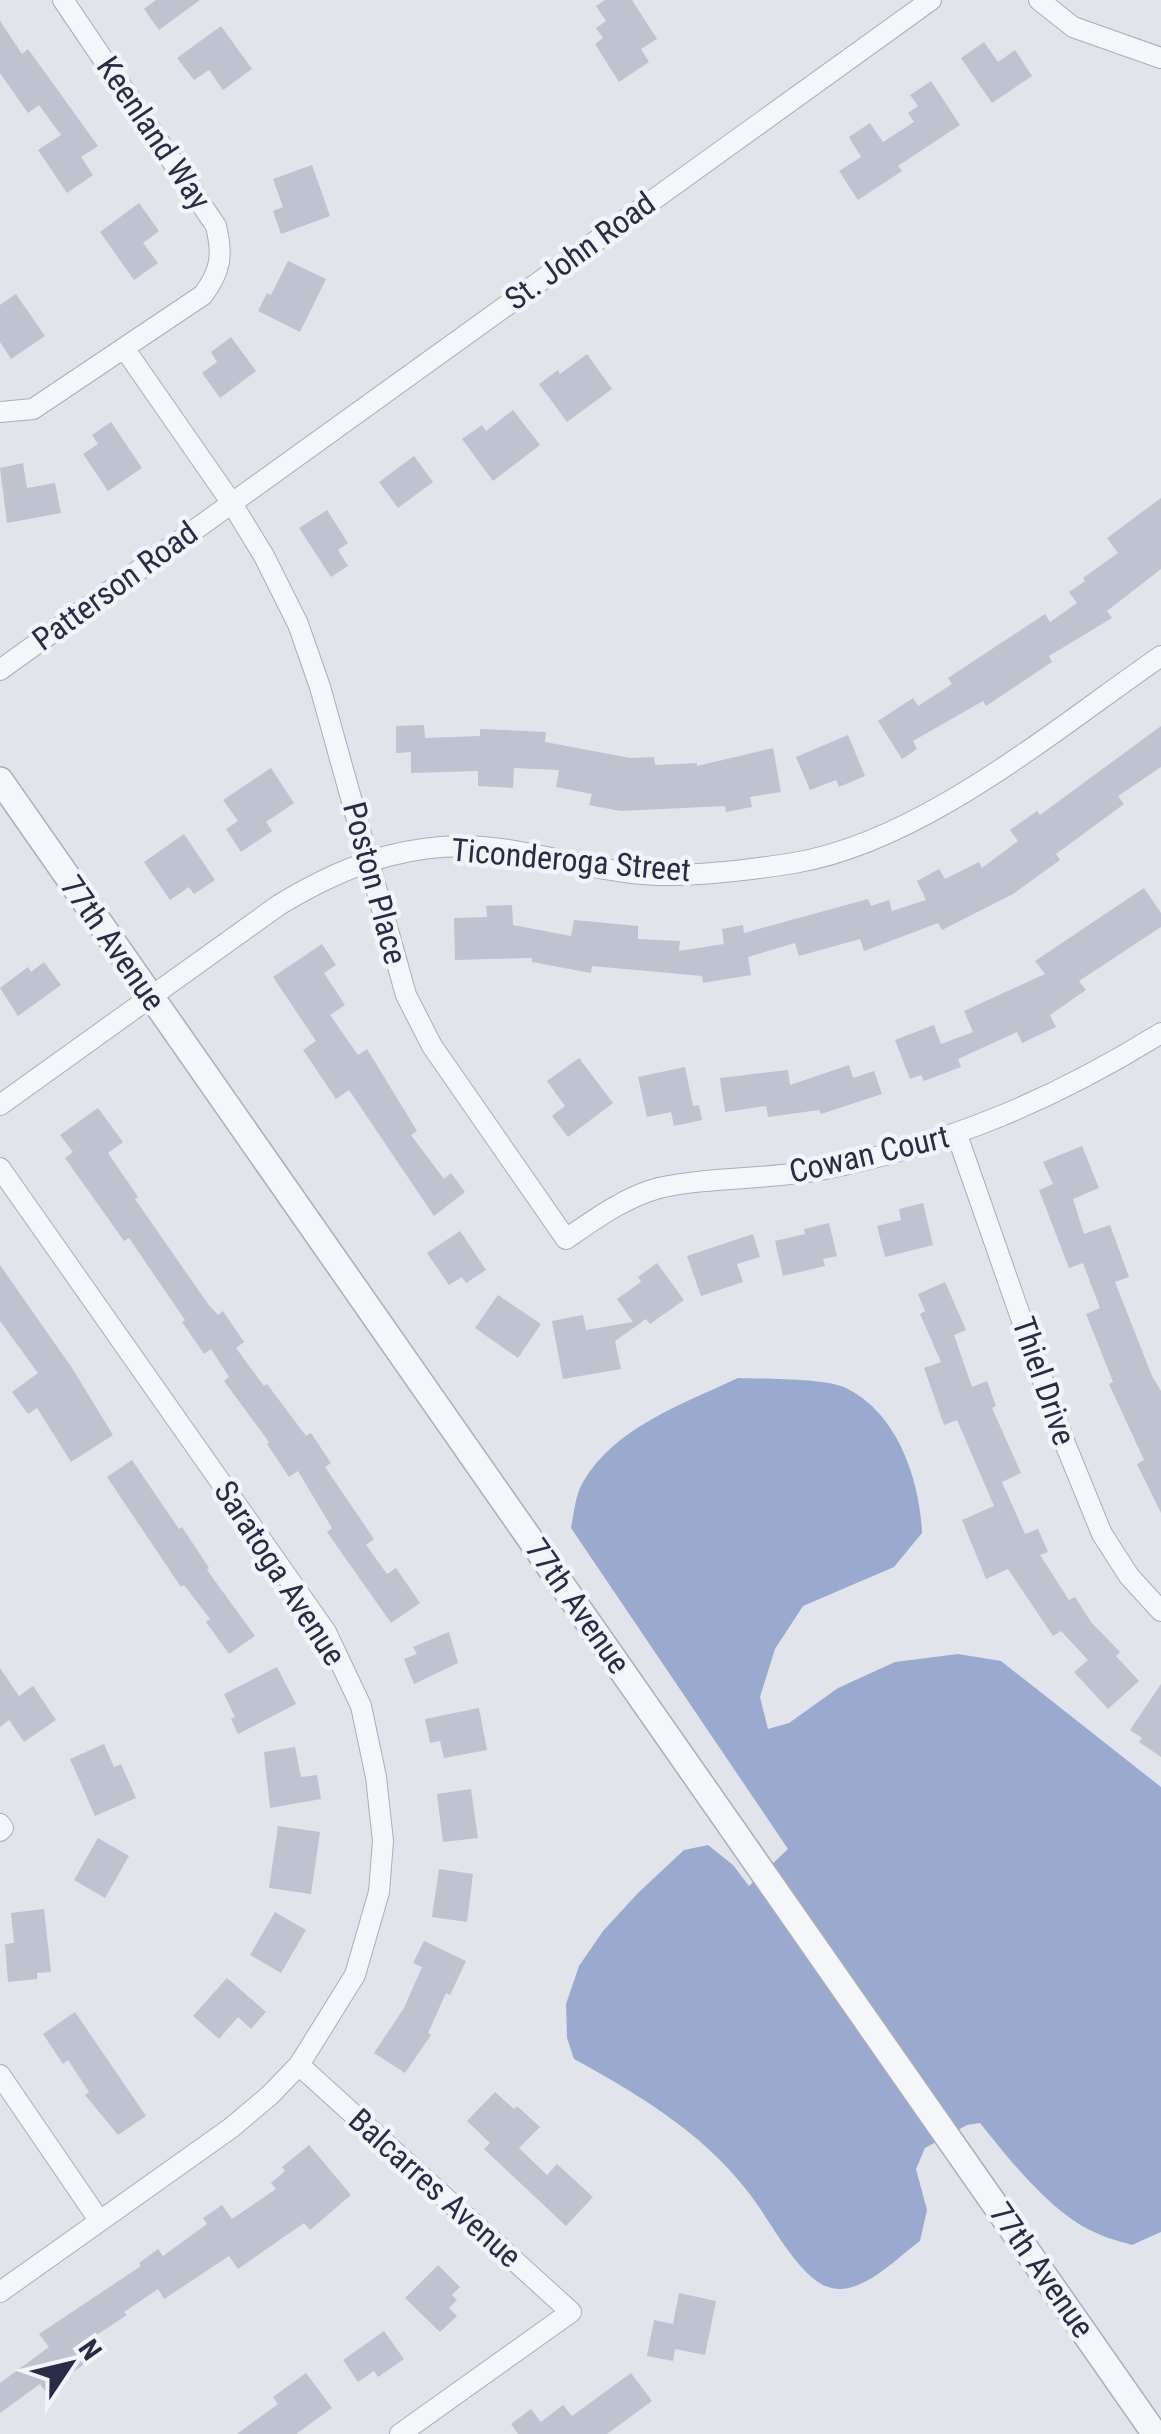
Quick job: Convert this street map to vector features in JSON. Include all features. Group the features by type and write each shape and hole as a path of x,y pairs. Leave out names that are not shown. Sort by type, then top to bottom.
{"street":[{"name":"Keenland Way","path":"0,412 33,409 203,295 218,274 222,249 216,226 202,201 62,0"},
{"path":"1038,0 1073,27 1161,58"},
{"name":"St. John Road","path":"231,502 931,1"},
{"name":"Poston Place","path":"124,348 231,502 298,624 320,687 406,995 432,1046 566,1239"},
{"name":"Patterson Road","path":"0,670 231,502"},
{"name":"Ticonderoga Street","path":"0,1104 279,905 326,876 368,860 413,850 462,846 506,849 604,869 658,875 798,862 863,843 932,811 1161,656"},
{"name":"77th Avenue","path":"0,780 1155,2434"},
{"name":"Cowan Court","path":"566,1239 614,1206 656,1189 825,1169 957,1136 1031,1106 1161,1033"},
{"name":"Thiel Drive","path":"957,1136 1064,1441 1102,1534 1129,1576 1161,1611"},
{"name":"Saratoga Avenue","path":"0,1168 326,1632 361,1706 376,1776 381,1825 380,1892 355,1975 299,2065 232,2128 0,2292"},
{"name":"Balcarres Avenue","path":"299,2065 571,2312 400,2434"},
{"path":"0,2075 100,2220"}],"water":[{"path":"738,1378 824,1382 846,1388 864,1399 880,1414 903,1450 917,1492 922,1533 894,1567 803,1606 775,1649 760,1697 768,1729 789,1723 838,1688 895,1662 958,1654 1001,1661 1161,1787 1161,2232 1132,2245 1078,2223 1032,2184 980,2123 967,2125 925,2148 916,2169 927,2210 920,2241 865,2282 840,2289 828,2287 799,2264 741,2183 699,2141 652,2105 574,2059 567,2038 566,2004 579,1966 603,1931 638,1893 684,1850 708,1845 733,1865 749,1886 788,1849 571,1528 580,1487 613,1446 652,1419"}],"building":[{"path":"156,0 200,0 159,30 144,9"},
{"path":"605,0 632,0 657,39 641,49 649,62 619,82 595,44 603,38 596,28 606,21 596,6"},
{"path":"0,21 22,54 28,49 98,146 81,157 93,175 67,193 38,150 61,135 39,105 28,113 0,73"},
{"path":"221,26 252,69 223,90 209,70 194,80 177,58"},
{"path":"984,42 998,62 1015,50 1032,76 992,103 961,58"},
{"path":"931,81 960,125 898,166 902,171 858,200 839,171 861,157 849,137 870,123 883,142 914,122 908,113 918,106 910,95"},
{"path":"312,165 330,216 281,234 273,211 283,207 273,179"},
{"path":"139,203 159,231 143,243 158,263 134,280 100,232"},
{"path":"288,261 326,279 300,332 258,311"},
{"path":"16,294 45,336 11,359 0,342 0,305"},
{"path":"231,337 256,371 220,398 202,373 217,362 211,352"},
{"path":"587,354 612,389 567,422 539,384"},
{"path":"513,410 540,445 493,481 462,439 482,425 486,431"},
{"path":"111,422 142,468 108,491 83,454 98,444 92,435"},
{"path":"414,456 433,482 398,508 379,482"},
{"path":"23,463 27,488 55,483 61,513 7,523 0,468"},
{"path":"1161,498 1161,569 1107,611 1112,618 1049,656 1052,662 986,706 983,701 913,741 917,749 902,759 878,721 913,698 918,706 952,684 948,678 1045,614 1050,622 1077,603 1069,592 1118,553 1107,538"},
{"path":"327,510 348,543 338,550 348,566 331,577 299,528"},
{"path":"424,725 425,738 480,736 480,729 546,732 545,742 630,758 654,757 655,765 697,766 773,748 781,792 750,797 752,807 726,812 725,806 620,811 589,805 592,794 556,787 559,770 514,768 513,788 478,786 478,771 411,773 411,752 396,753 396,726"},
{"path":"1161,726 1161,767 1118,796 1124,804 1056,854 1060,860 1013,894 942,930 938,923 864,951 860,939 799,956 795,943 748,957 751,975 703,983 702,976 592,966 591,973 532,962 532,958 455,960 454,918 487,917 486,906 512,905 513,925 571,936 574,920 638,926 638,939 680,941 679,951 724,944 722,929 743,925 744,933 868,899 871,906 889,900 892,911 926,900 917,881 939,869 945,879 979,862 982,868 1018,841 1010,830 1037,811 1040,815"},
{"path":"848,735 865,776 839,787 836,780 810,790 796,757"},
{"path":"271,768 294,803 266,822 272,831 241,852 226,829 238,821 223,800"},
{"path":"184,834 215,880 194,894 189,887 170,900 144,862"},
{"path":"1144,888 1161,913 1161,927 1079,981 1086,990 1050,1015 1056,1027 1022,1043 1017,1032 958,1059 961,1067 924,1081 921,1075 910,1079 895,1040 934,1025 941,1044 973,1032 964,1011 1045,974 1035,961"},
{"path":"322,944 336,965 324,973 345,1005 330,1015 358,1055 367,1049 417,1131 411,1135 444,1179 451,1173 465,1192 434,1216 349,1090 336,1099 303,1050 316,1041 273,977"},
{"path":"44,962 61,985 18,1016 0,988 28,967 31,972"},
{"path":"579,1058 613,1103 568,1137 552,1116 565,1106 547,1081"},
{"path":"849,1065 853,1078 874,1071 882,1094 821,1114 819,1110 768,1117 766,1106 725,1112 720,1078 788,1070 790,1085"},
{"path":"685,1067 693,1106 699,1105 702,1120 674,1126 671,1112 647,1117 638,1077"},
{"path":"98,1108 123,1142 108,1153 138,1197 135,1199 208,1304 218,1315 223,1311 244,1342 236,1348 264,1386 267,1384 306,1436 311,1433 331,1463 325,1467 374,1539 366,1545 387,1574 396,1568 420,1603 391,1623 327,1532 332,1528 298,1471 289,1477 269,1442 224,1381 229,1377 211,1349 204,1354 129,1238 124,1241 65,1158 73,1152 60,1135"},
{"path":"1082,1146 1099,1188 1073,1199 1084,1234 1110,1225 1129,1277 1115,1282 1161,1391 1161,1513 1137,1464 1144,1460 1109,1384 1113,1382 1086,1314 1100,1308 1083,1263 1069,1268 1039,1190 1053,1184 1043,1162"},
{"path":"923,1203 933,1245 885,1257 877,1226 901,1220 899,1209"},
{"path":"829,1223 837,1256 823,1259 825,1266 783,1276 775,1241"},
{"path":"460,1231 486,1270 466,1283 462,1277 449,1285 427,1253"},
{"path":"753,1234 760,1257 737,1264 743,1282 701,1296 687,1256"},
{"path":"657,1263 684,1300 650,1324 646,1319 615,1341 621,1369 563,1379 552,1321 583,1315 586,1330 633,1322 617,1299 641,1282 638,1277"},
{"path":"0,1265 113,1435 71,1462 37,1408 28,1414 12,1392 38,1373 0,1321"},
{"path":"945,1282 966,1330 954,1335 972,1387 987,1381 996,1406 992,1408 1021,1473 1002,1482 1025,1534 1038,1529 1048,1552 1040,1555 1069,1600 1075,1597 1091,1622 1120,1652 1116,1656 1139,1681 1108,1709 1074,1672 1088,1660 1061,1631 1053,1636 1008,1569 986,1579 962,1520 994,1506 957,1420 944,1425 924,1368 941,1362 920,1314 925,1311 918,1294"},
{"path":"498,1295 541,1324 518,1358 475,1328"},
{"path":"132,1460 255,1636 229,1654 206,1622 210,1619 184,1585 181,1587 107,1477"},
{"path":"449,1632 458,1663 414,1684 404,1659 417,1654 413,1647"},
{"path":"277,1667 296,1704 238,1734 224,1694"},
{"path":"0,1668 19,1696 33,1686 56,1720 24,1742 9,1720 0,1727"},
{"path":"1161,1684 1161,1757 1139,1742 1142,1738 1130,1730"},
{"path":"479,1708 487,1750 444,1758 440,1741 430,1743 425,1719"},
{"path":"104,1744 114,1767 121,1764 136,1798 95,1816 70,1759"},
{"path":"295,1747 301,1777 317,1775 321,1799 270,1808 264,1752"},
{"path":"471,1789 478,1838 443,1842 437,1794"},
{"path":"278,1826 320,1832 311,1894 269,1888"},
{"path":"98,1838 129,1856 105,1898 74,1880"},
{"path":"439,1869 473,1874 467,1922 432,1917"},
{"path":"44,1909 51,1972 37,1973 37,1979 8,1982 5,1944 14,1943 11,1913"},
{"path":"275,1912 306,1930 281,1973 250,1955"},
{"path":"424,1941 466,1961 450,1995 446,1993 428,2033 431,2035 405,2073 374,2053 404,2008 422,1967 413,1963"},
{"path":"227,1978 266,2012 251,2029 238,2017 219,2039 193,2016"},
{"path":"75,2012 146,2116 118,2135 85,2095 89,2092 68,2060 63,2064 43,2034"},
{"path":"495,2092 540,2127 519,2148 547,2175 557,2164 593,2197 566,2226 484,2149 490,2143 467,2121"},
{"path":"309,2145 351,2195 310,2230 304,2223 238,2269 229,2256 164,2299 158,2289 77,2348 87,2362 46,2392 40,2384 0,2413 0,2383 49,2347 39,2334 141,2266 139,2263 158,2249 163,2256 207,2224 203,2218 222,2205 232,2219 276,2189 271,2183 285,2171 282,2167"},
{"path":"438,2265 460,2287 452,2295 457,2300 449,2308 457,2316 440,2332 405,2298"},
{"path":"679,2293 716,2301 705,2355 675,2349 673,2361 647,2356 654,2320 673,2324"},
{"path":"384,2331 404,2359 378,2377 374,2371 358,2382 343,2360"},
{"path":"306,2373 332,2408 296,2434 237,2434 278,2404 273,2397"},
{"path":"631,2373 652,2401 607,2434 518,2434 511,2424 531,2409 541,2422 563,2405 572,2416"}]}
